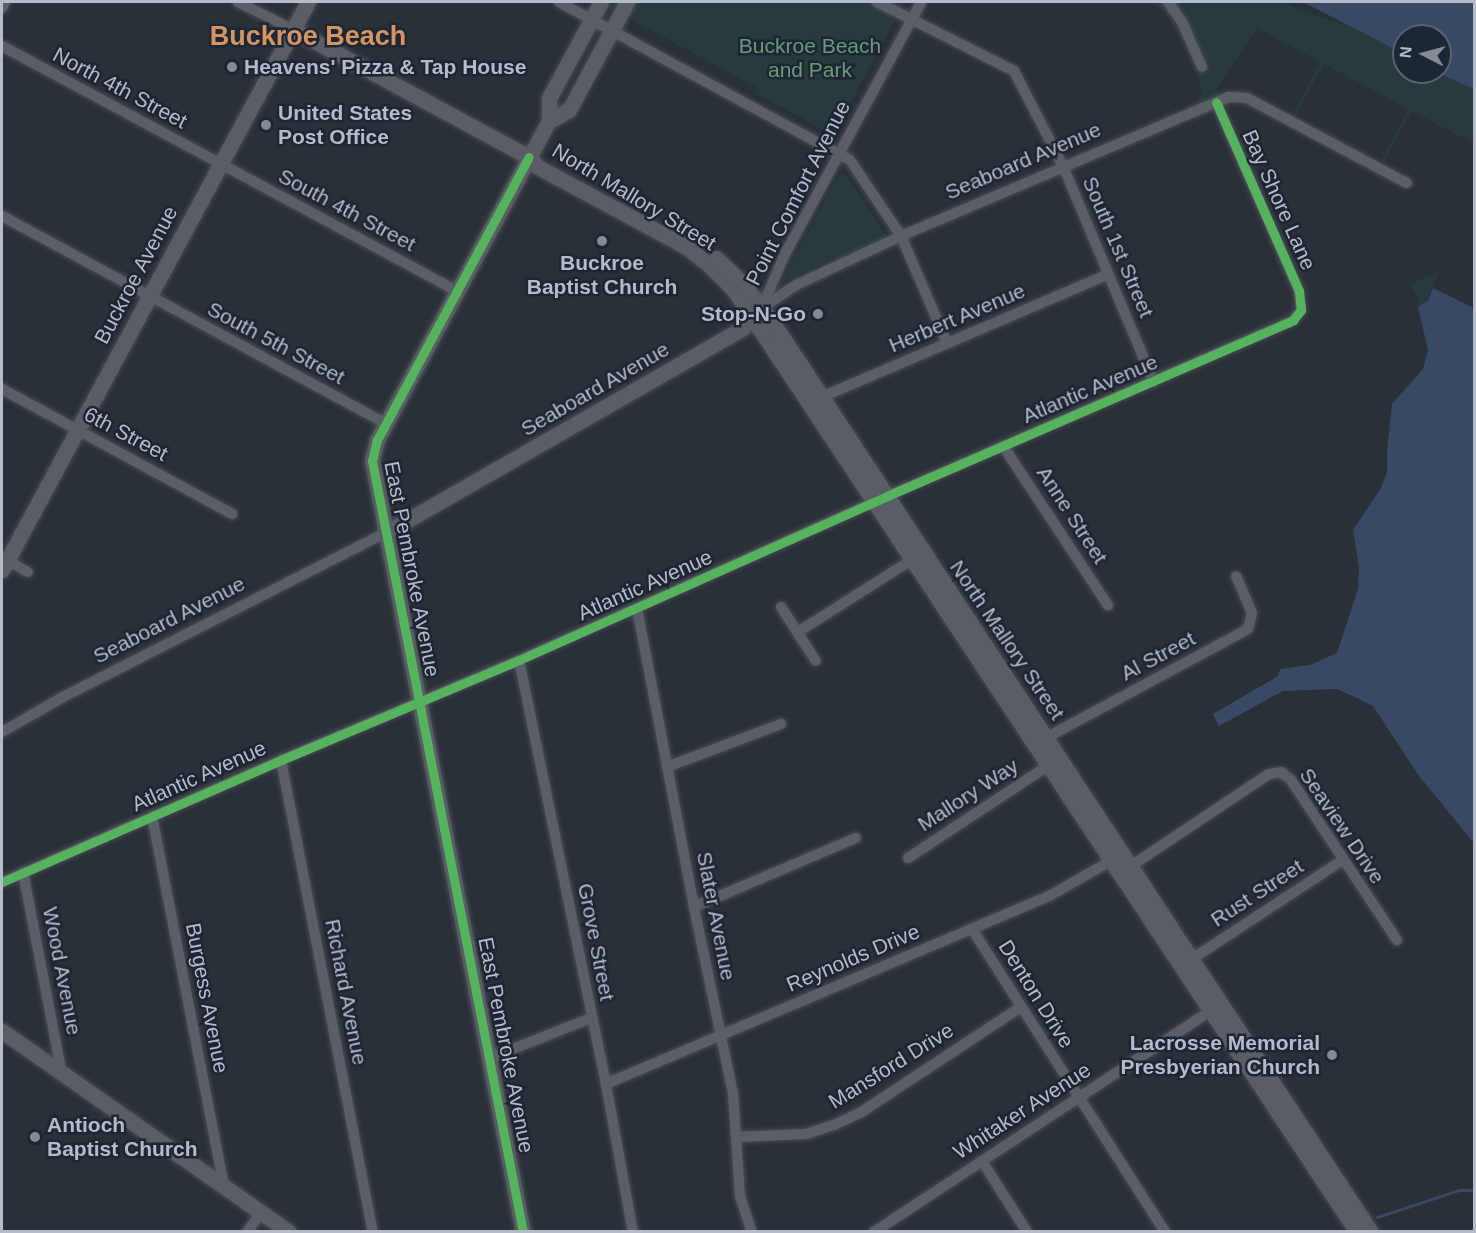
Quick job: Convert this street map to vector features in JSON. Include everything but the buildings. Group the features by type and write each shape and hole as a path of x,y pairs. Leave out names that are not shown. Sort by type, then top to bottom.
{"main road":[{"name":"Buckroe Avenue","path":"4,565 308,2"},
{"name":"East Pembroke Avenue","path":"524,1232 372,461 374,447 549,121 549,98 601,2"},
{"name":"East Pembroke Avenue","path":"549,121 568,110 627,2"},
{"name":"North Mallory Street","path":"292,29 529,157 538,167 685,246 723,278 758,313 822,397 913,559 1041,740 1049,765 1121,866 1371,1232"},
{"name":"North Mallory Street","path":"758,313 1041,740 1121,866 1192,959 1216,1007 1357,1232"},
{"name":"Seaboard Avenue","path":"385,533 743,328 758,313"},
{"path":"2,1031 63,1076 289,1232"}],"street":[{"path":"2,8 5,2"},
{"name":"North Mallory Street","path":"238,2 292,29"},
{"path":"559,2 850,160 901,236 947,343"},
{"name":"South 1st Street","path":"877,2 1014,71 1063,166 1154,382"},
{"name":"Point Comfort Avenue","path":"758,313 772,278 921,2"},
{"path":"1167,2 1182,22 1202,67"},
{"name":"North 4th Street","path":"2,46 219,164"},
{"name":"Seaboard Avenue","path":"758,313 796,285 901,236 1233,96 1247,98 1407,183"},
{"name":"Bay Shore Lane","path":"1216,102 1299,291 1300,314"},
{"name":"South 4th Street","path":"219,164 458,291"},
{"name":"South 5th Street","path":"2,216 386,424"},
{"name":"Herbert Avenue","path":"822,397 1107,275"},
{"name":"Atlantic Avenue","path":"2,882 280,760 519,660 881,499 1273,330 1300,314"},
{"name":"6th Street","path":"2,389 232,513"},
{"name":"Anne Street","path":"1004,446 1108,605"},
{"name":"Seaboard Avenue","path":"2,732 63,697 385,533"},
{"path":"798,632 913,559"},
{"path":"4,565 28,572"},
{"name":"Al Street","path":"1041,740 1248,629 1252,613 1236,576"},
{"path":"781,607 816,661"},
{"name":"Slater Avenue","path":"637,608 694,907 733,1093 740,1196 752,1232"},
{"name":"Grove Street","path":"519,660 606,1084 633,1232"},
{"path":"668,767 781,724"},
{"name":"Richard Avenue","path":"280,760 373,1232"},
{"name":"Mallory Way","path":"908,858 1049,765"},
{"name":"Seaview Drive","path":"1121,866 1275,772 1281,772 1291,780 1397,940"},
{"name":"Burgess Avenue","path":"152,816 224,1188"},
{"path":"694,907 856,838"},
{"name":"Rust Street","path":"1192,959 1343,860"},
{"name":"Reynolds Drive","path":"606,1084 1121,866"},
{"name":"Wood Avenue","path":"23,872 63,1076"},
{"name":"Denton Drive","path":"972,929 1165,1232"},
{"name":"Mansford Drive","path":"737,1137 806,1134 834,1125 860,1113 1021,1006"},
{"name":"Whitaker Avenue","path":"874,1232 887,1228 982,1161 1216,1007"},
{"path":"490,1058 591,1018"},
{"path":"982,1161 1027,1232"},
{"path":"247,1232 261,1213"}],"green space":[{"name":"Buckroe Beach and Park","path":"599,2 905,2 833,135 755,93 758,88"},
{"path":"1150,2 1286,2 1299,10 1392,39 1392,84 1452,84 1452,69 1474,63 1474,144 1412,111 1380,169 1377,168 1408,109 1324,64 1292,123 1289,122 1320,62 1257,28 1217,90 1219,95 1196,104 1202,89 1179,33 1163,11"},
{"path":"842,174 847,176 887,237 782,281 837,178"},
{"path":"1439,271 1421,317 1419,300 1410,284"}],"water":[{"path":"1303,2 1474,2 1474,89 1452,79 1452,24 1392,24 1392,48"},
{"path":"1433,288 1474,308 1474,843 1419,776 1373,706 1361,700 1337,689 1283,691 1219,726 1213,714 1278,676 1280,669 1310,665 1337,653 1358,589 1359,567 1353,530 1381,488 1387,472 1392,404 1423,369 1428,350 1418,307 1428,301"}],"waterway":[{"path":"1377,1217 1459,1190 1474,1190"}],"cycle path":[{"path":"2,882 281,760 519,660 887,496 1293,320 1301,310 1299,291 1216,102"},
{"path":"523,1232 372,461 377,440 529,157"}],"place":[{"name":"Heavens' Pizza & Tap House","path":"232,67"},
{"name":"United States Post Office","path":"266,125"},
{"name":"Buckroe Baptist Church","path":"602,241"},
{"name":"Stop-N-Go","path":"818,314"},
{"name":"Lacrosse Memorial Presbyerian Church","path":"1332,1055"},
{"name":"Antioch Baptist Church","path":"35,1137"}],"district":[{"name":"Buckroe Beach","path":"308,37"}]}
